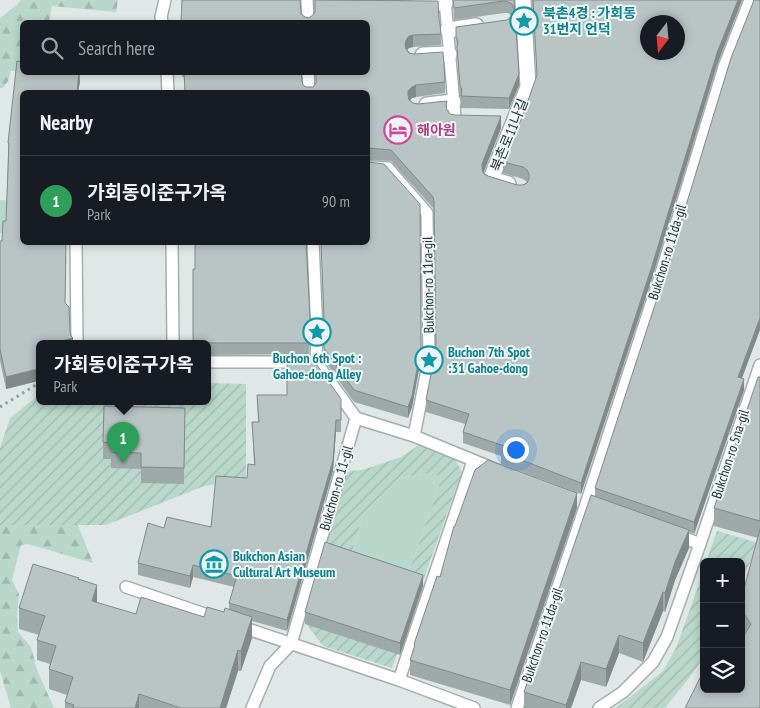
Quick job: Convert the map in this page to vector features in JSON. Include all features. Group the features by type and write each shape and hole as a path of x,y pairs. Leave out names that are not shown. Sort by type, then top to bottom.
{"street":[{"name":"북촌로11나길","path":"520,188 492,179 528,87 523,0"},
{"path":"406,3 445,2"},
{"path":"448,30 486,25"},
{"path":"414,56 449,54"},
{"path":"417,106 454,109 472,117"},
{"path":"499,118 516,119"}],"lane":[{"path":"162,20 165,0"},
{"path":"307,0 308,20"},
{"name":"Bukchon-ro 11da-gil","path":"517,708 659,280 724,67 750,0"},
{"path":"445,2 454,109"},
{"path":"166,75 168,90"},
{"path":"308,75 309,90"},
{"name":"Bukchon-ro 11ra-gil","path":"370,166 388,168 427,213 429,360 414,436"},
{"path":"76,245 77,340"},
{"path":"172,245 173,340"},
{"path":"313,245 317,332 316,362 356,418 414,436 508,474"},
{"path":"211,362 316,362"},
{"name":"Bukchon-ro 5na-gil","path":"599,708 623,692 653,662 667,637 760,365"},
{"name":"Bukchon-ro 11-gil","path":"252,708 270,666 291,644 356,418"},
{"path":"399,680 473,461"},
{"path":"665,532 700,544"},
{"path":"126,587 399,680 474,708"}],"path":[{"path":"0,407 36,385"}],"green space":[{"path":"21,0 118,0 116,12 52,6 49,20 20,20 20,71 11,71 8,81 3,88 0,88 0,18"},
{"path":"0,200 20,201 20,234 0,233"},
{"path":"211,383 246,384 246,479 204,486 106,525 0,525 0,448 10,418 36,397 36,405 211,405"},
{"path":"419,445 455,459 462,472 392,668 323,646 305,622 347,473 401,457","holes":["435,472 439,477 439,486 407,577 350,559 364,513 400,478"]},
{"path":"0,452 65,493 93,563 28,544 21,545 12,580 19,594 18,632 31,647 37,670 54,708 11,708 0,671"},
{"path":"435,472 439,477 439,486 407,577 350,560 364,513 374,502 400,478"},
{"path":"717,531 759,543 745,573 745,558 707,558"},
{"path":"700,581 700,662 693,673 665,708 616,708 663,671 676,648"}],"building":[{"path":"182,0 300,0 301,14 309,18 315,11 315,0 438,1 441,34 409,36 405,45 409,53 414,54 443,52 445,82 412,87 408,91 409,100 418,104 447,101 447,110 450,114 455,115 501,116 482,164 482,170 488,176 523,185 529,179 527,170 523,167 503,162 537,75 533,0 738,0 717,53 652,266 581,483 501,452 507,447 463,432 469,414 426,400 436,348 434,201 433,197 391,150 370,148 370,90 185,90 184,75 301,75 303,85 313,87 316,83 316,75 370,75 370,20 181,20"},
{"path":"453,0 514,0 519,74 509,98 461,96 456,27 507,20 514,13 512,4 504,1 454,8"},
{"path":"754,0 760,0 760,318 738,377 744,379 694,522 595,488 666,271 731,58"},
{"path":"17,61 20,62 20,75 79,75 77,90 20,90 20,245 66,245 65,303 69,307 70,332 73,338 66,340 36,340 36,370 6,377 0,349 0,241 2,241 3,221 6,221 8,143"},
{"path":"370,162 384,164 420,204 421,348 412,396 408,407 354,390 324,348 321,245 370,245"},
{"path":"195,245 306,245 310,320 309,343 211,343 211,340 193,340 193,269 195,269"},
{"path":"287,358 312,358 341,399 341,420 336,420 333,460 287,620 229,603 237,576 193,565 190,576 138,563 148,523 164,528 167,517 211,527 216,476 247,478 248,464 255,465 252,422 259,422 257,395 287,395"},
{"path":"758,377 760,377 760,521 714,508"},
{"path":"104,406 185,408 184,468 141,467 141,453 111,452 111,443 103,442"},
{"path":"488,460 577,493 510,690 410,660 437,576 440,577 454,526 475,470"},
{"path":"591,495 689,530 675,562 665,593 663,592 643,643 619,635 606,669 581,662 566,705 524,692"},
{"path":"760,529 760,708 685,708 700,678 700,693 745,693 745,634 751,624 745,615 745,585"},
{"path":"325,542 423,575 400,643 305,612"},
{"path":"33,564 97,585 92,601 136,614 141,597 204,617 207,607 224,612 225,608 252,617 241,651 238,650 220,708 181,708 139,694 135,708 73,708 74,705 65,702 73,677 49,669 56,646 37,640 45,616 19,608"}],"place":[{"name":"북촌4경 : 가회동 31번지 언덕","path":"524,21"},
{"name":"해아원","path":"398,130"},
{"name":"Buchon 6th Spot : Gahoe-dong Alley","path":"317,332"},
{"name":"Buchon 7th Spot :31 Gahoe-dong","path":"429,360"},
{"name":"가회동이준구가옥","path":"123,463"},
{"name":"Bukchon Asian Cultural Art Museum","path":"214,564"}]}
